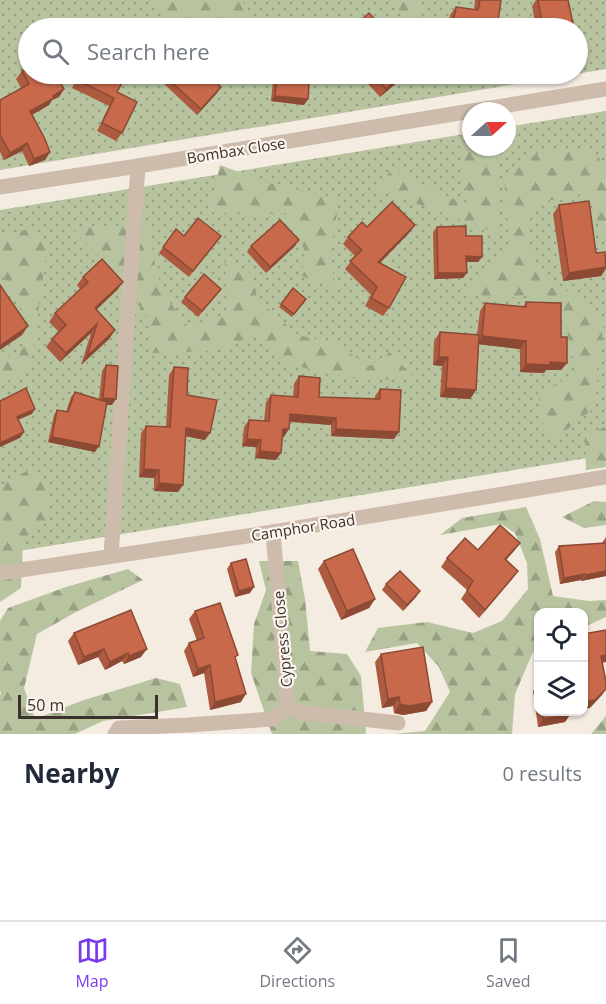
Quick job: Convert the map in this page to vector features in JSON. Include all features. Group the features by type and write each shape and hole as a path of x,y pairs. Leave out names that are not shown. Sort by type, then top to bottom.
{"street":[{"name":"Bombax Close","path":"516,104 606,89"},
{"name":"Bombax Close","path":"0,187 462,113"},
{"path":"111,556 138,166"},
{"name":"Camphor Road","path":"0,573 273,532 606,477"},
{"name":"Cypress Close","path":"273,532 289,705 298,712 398,723"},
{"path":"115,734 119,728 188,726 273,718 289,705"}],"green space":[{"path":"0,0 606,0 606,69 588,72 588,18 18,18 18,84 516,84 0,170"},
{"path":"150,0 242,0 252,18 171,18"},
{"path":"389,0 420,0 419,18 411,18"},
{"path":"606,111 606,455 0,554 0,210 462,134 462,156 516,156 516,126"},
{"path":"459,147 462,147 462,156 496,156 497,233 377,189 393,167 438,193 473,206 465,185"},
{"path":"540,151 592,151 606,166 606,242 587,193 542,202 524,228 536,267 604,319 594,408 555,439 544,433 538,393 577,373 560,303 524,295 497,300 467,291 510,249 504,179"},
{"path":"220,165 269,183 339,199 331,252 335,288 302,276 304,249 286,213 250,215 209,212"},
{"path":"149,225 155,266 164,294 188,327 227,315 225,257 253,275 257,299 298,335 335,344 370,366 390,352 415,379 360,380 312,370 279,360 254,336 213,351 150,353 149,318 101,258 71,227"},
{"path":"29,229 47,249 30,372 0,383 0,361 24,346 26,317 0,271 0,236"},
{"path":"606,426 606,467 586,470 585,437"},
{"path":"32,468 50,488 47,520 23,539 21,588 0,602 0,486"},
{"path":"594,501 606,502 606,525 584,528 562,517"},
{"path":"526,507 540,539 553,596 589,601 606,600 606,617 588,625 588,608 534,608 534,651 515,694 512,734 393,734 425,731 450,692 439,667 417,643 365,652 378,628 427,622 473,633 502,621 528,589 527,563 515,533 501,524 440,535 462,518"},
{"path":"259,561 298,561 305,599 310,651 347,654 361,676 366,734 272,734 251,673 254,624 266,590"},
{"path":"128,569 143,580 76,612 37,634 24,688 35,719 81,701 156,678 180,684 187,707 103,721 75,734 0,734 0,621 8,608 66,587"},
{"path":"606,716 606,734 591,734"}],"building":[{"path":"480,0 501,0 498,18 454,18 456,7 478,10"},
{"path":"538,0 568,0 572,18 541,18"},
{"path":"369,13 374,18 363,18"},
{"path":"29,84 61,84 64,89 53,96 54,98 30,111 50,152 34,159 27,143 10,153 0,135 0,100"},
{"path":"85,84 121,84 117,92 137,102 122,133 102,123 114,98"},
{"path":"174,84 218,84 221,87 201,109"},
{"path":"276,84 309,84 308,99 275,96"},
{"path":"382,84 392,84 386,89"},
{"path":"589,201 596,253 605,252 606,267 569,273 559,205"},
{"path":"392,202 415,225 378,262 406,277 389,308 371,298 377,287 350,261 362,250 348,237 362,222 367,227"},
{"path":"198,218 221,236 193,271 163,247 176,229 184,236"},
{"path":"280,220 299,240 270,267 251,246"},
{"path":"466,226 466,236 482,236 482,257 466,256 467,273 438,273 437,227"},
{"path":"102,259 123,282 95,308 115,330 87,356 97,324 66,353 52,339 66,325 55,313 88,282 83,277"},
{"path":"204,274 221,289 202,311 185,297"},
{"path":"0,285 28,326 0,346"},
{"path":"293,288 306,299 294,314 281,304"},
{"path":"526,302 561,303 561,337 567,337 567,363 526,364 526,341 482,336 485,303 526,307"},
{"path":"440,332 479,335 476,390 446,388 448,357 439,357"},
{"path":"106,365 118,366 116,399 103,398"},
{"path":"174,367 188,368 187,395 217,400 210,433 186,428 183,485 159,483 159,470 144,469 146,426 170,427"},
{"path":"299,376 320,378 319,397 380,399 380,389 401,390 399,432 336,429 336,418 290,414 289,429 283,429 281,453 260,451 261,440 247,439 249,420 269,421 271,395 298,397"},
{"path":"26,388 35,409 17,417 24,432 0,443 0,401"},
{"path":"75,392 107,402 99,446 52,437 57,410 68,412"},
{"path":"500,525 520,543 505,559 518,571 485,610 467,591 473,581 447,558 465,538 478,550"},
{"path":"606,543 606,571 564,578 559,546"},
{"path":"353,549 375,599 347,611 324,561"},
{"path":"246,559 254,587 239,591 231,563"},
{"path":"400,571 420,591 407,605 386,584"},
{"path":"220,603 238,655 235,657 246,694 215,702 210,665 198,669 189,643 204,638 195,611"},
{"path":"131,610 147,649 129,656 128,653 110,662 104,649 84,657 74,633"},
{"path":"606,630 606,655 601,656 606,689 595,700 588,701 588,662 588,633"},
{"path":"423,647 432,702 409,706 400,704 399,697 388,699 381,654"},
{"path":"543,716 563,716 543,719"}]}
